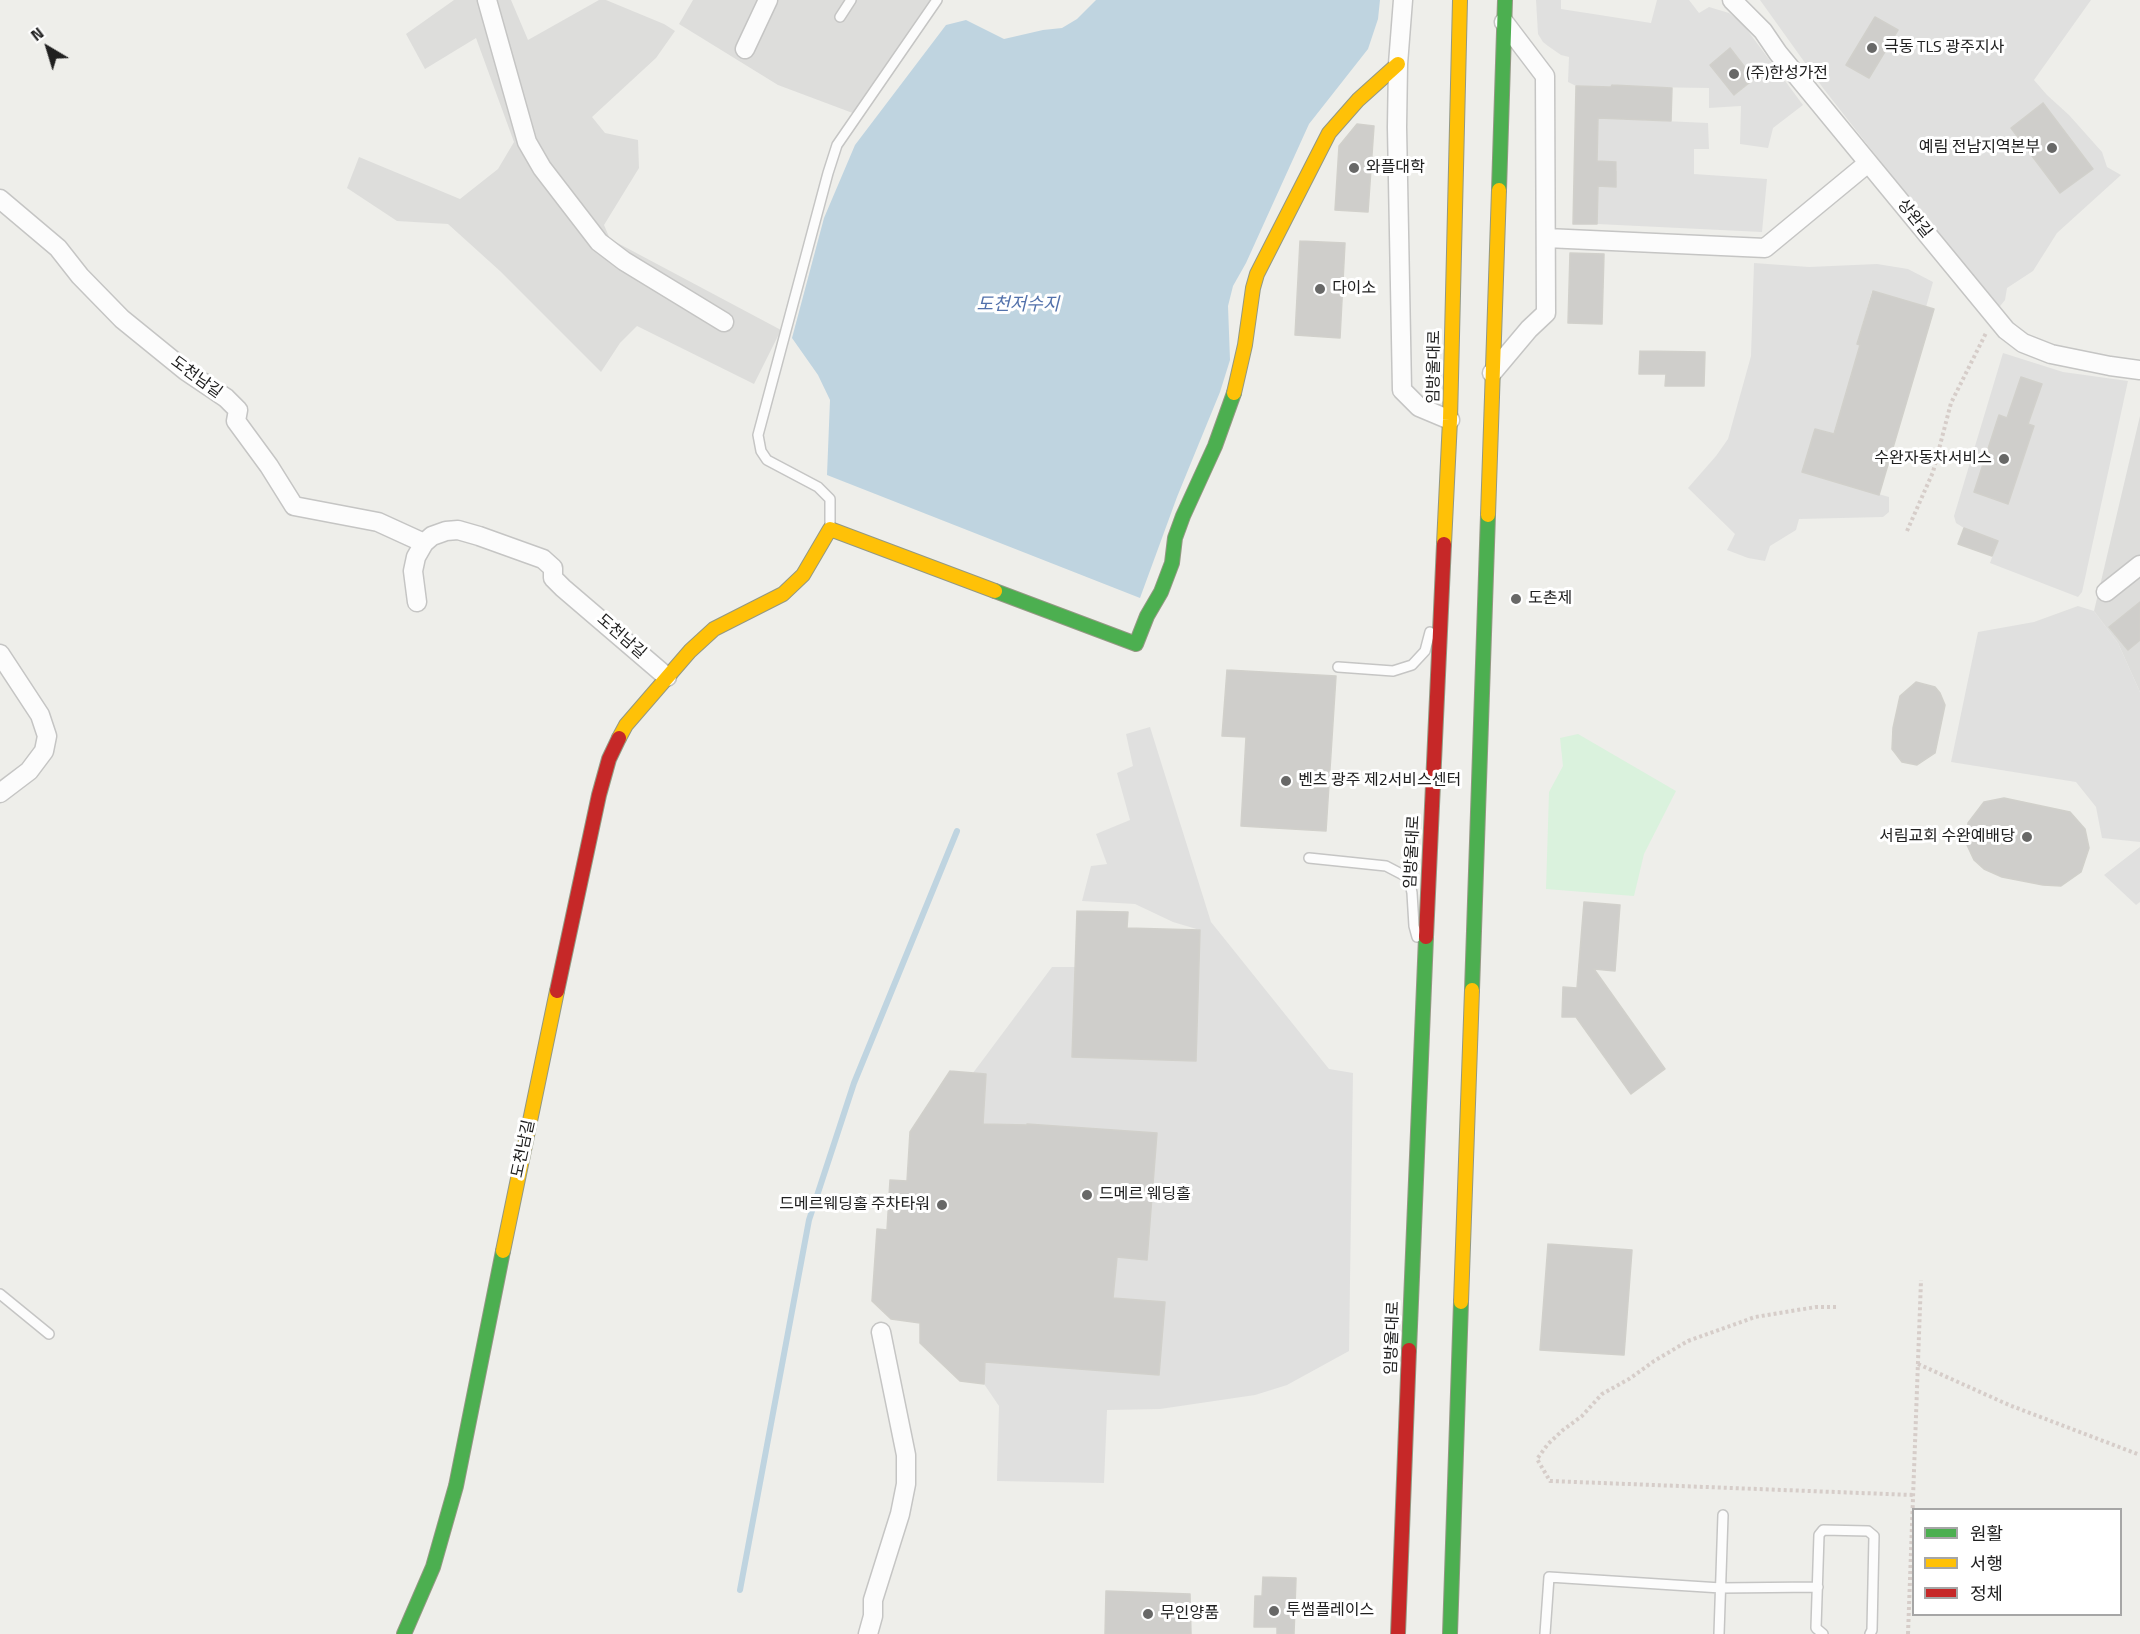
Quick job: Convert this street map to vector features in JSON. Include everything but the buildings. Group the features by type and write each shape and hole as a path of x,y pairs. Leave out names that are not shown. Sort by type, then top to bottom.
{"main road":[{"name":"임방울대로","path":"1398,1634 1424,964 1450,420 1460,0"},
{"path":"1450,1634 1505,0"},
{"path":"830,529 1136,644 1147,616 1161,592 1172,563 1175,538 1183,516 1215,446 1232,401 1245,345 1257,274 1329,133 1359,100 1398,64"},
{"name":"도천남길","path":"404,1634 433,1567 456,1486 511,1208 599,795 609,759 626,725 690,651 714,629 783,594 803,575 830,529"}],"street":[{"path":"487,0 527,142 542,168 599,242 624,261 724,322"},
{"path":"745,49 768,0"},
{"path":"1403,0 1398,64 1397,128 1402,390 1419,407 1450,420"},
{"name":"상완길","path":"1732,0 1762,31 2006,330 2023,343 2052,354 2140,370"},
{"path":"1492,373 1529,329 1546,313 1545,76 1504,22"},
{"path":"1546,238 1765,248 1868,162"},
{"name":"도천남길","path":"0,199 58,248 80,276 122,319 186,371 226,398 238,410 237,421 294,506 378,522 424,543 432,536 458,530 505,544 543,559 553,568 553,578 563,588 667,677"},
{"path":"417,602 413,571 416,557 424,543"},
{"path":"2106,592 2140,565"},
{"path":"0,654 40,715 47,736 44,751 29,771 0,793"},
{"path":"868,1634 873,1616 873,1600 900,1514 906,1484 906,1455 881,1332"}],"lane":[{"path":"840,17 851,0"},
{"path":"830,529 830,499 818,487 767,460 761,451 758,435 837,145 937,0"},
{"path":"1338,667 1393,671 1412,665 1425,651 1443,580"},
{"path":"1309,858 1386,866 1409,878 1414,926 1424,964"},
{"path":"0,1294 49,1334"},
{"path":"1719,1634 1723,1515"},
{"path":"1823,1634 1816,1628 1819,1535 1823,1530 1868,1531 1874,1536 1872,1630 1870,1634"},
{"path":"1545,1634 1549,1577 1721,1588 1818,1587"}],"path":[{"path":"1907,531 1933,472 1951,403 1995,317"},
{"path":"1913,1508 1921,1280"},
{"path":"1836,1307 1816,1307 1755,1317 1688,1341 1602,1394 1582,1416 1548,1444 1537,1459 1550,1481 1913,1496"},
{"path":"1917,1364 2009,1405 2140,1455"},
{"path":"1908,1634 1912,1524"}],"shaded area":[{"path":"454,0 511,0 528,40 599,0 606,0 664,24 675,31 656,58 592,117 605,133 638,140 639,168 604,225 610,239 781,330 754,384 637,326 620,343 601,372 500,271 448,224 397,221 347,188 359,157 460,199 498,169 514,142 476,38 425,69 406,34"},
{"path":"693,0 937,0 858,115 778,85 679,24"},
{"path":"1536,0 1561,0 1561,9 1651,23 1657,0 1689,0 1699,13 1709,7 1729,13 1742,23 1803,105 1773,128 1768,148 1740,144 1741,106 1709,108 1709,88 1576,86 1568,82 1569,57 1561,55 1548,46 1538,34","holes":["1730,49 1754,79 1735,95 1710,65"]},
{"path":"1760,0 2091,0 2034,80 2102,152 2107,167 2121,175 2057,233 2033,271 2007,288 2005,300 1997,310 1823,88"},
{"path":"1598,118 1708,123 1709,149 1694,149 1694,174 1767,179 1762,232 1597,224 1598,186 1616,186 1608,171 1617,171 1617,162 1597,161"},
{"path":"1754,263 1809,267 1877,264 1908,269 1933,282 1926,307 1872,291 1857,344 1860,345 1834,434 1815,429 1802,472 1889,497 1889,512 1883,517 1799,519 1796,530 1770,546 1765,561 1748,558 1727,550 1735,534 1688,488 1728,439 1751,356"},
{"path":"2003,353 2063,372 2128,381 2082,592 2078,597 1990,563 1998,541 1956,523 1954,516"},
{"path":"2140,416 2140,692 2118,643 2094,611"},
{"path":"2078,606 2094,611 2118,643 2140,692 2140,842 2102,838 2096,807 2076,782 1951,762 1978,632 2034,622"},
{"path":"1150,727 1211,922 1329,1069 1353,1073 1349,1351 1287,1385 1255,1395 1160,1409 1107,1410 1104,1483 997,1481 999,1406 984,1384 1000,1125 983,1124 986,1074 973,1073 1052,967 1075,967 1073,1057 1196,1060 1200,930 1173,922 1135,904 1082,901 1091,866 1107,864 1096,834 1130,820 1117,773 1133,766 1126,734"},
{"path":"2140,847 2140,902 2136,905 2104,875"}],"green space":[{"path":"1578,734 1676,791 1644,854 1634,896 1546,889 1549,792 1563,766 1560,738"}],"water":[{"name":"도천저수지","path":"1096,0 1380,0 1378,19 1368,49 1309,124 1246,263 1233,286 1228,306 1230,360 1220,392 1177,497 1140,598 827,475 830,400 818,375 792,338 824,218 855,145 946,25 966,20 1004,39 1062,28 1077,19"}],"waterway":[{"path":"740,1590 809,1220 854,1083 957,831"}],"traffic: fast":[{"path":"1499,190 1505,0"},
{"path":"995,591 1136,644 1147,616 1161,592 1172,563 1175,538 1183,516 1215,446 1234,393"},
{"path":"1472,990 1488,515"},
{"path":"1409,1350 1426,937"},
{"path":"404,1634 433,1567 456,1486 503,1251"},
{"path":"1450,1634 1461,1302"}],"traffic: slow":[{"path":"1444,544 1450,420 1460,0"},
{"path":"1234,393 1257,274 1329,133 1358,100 1398,64"},
{"path":"1488,515 1499,190"},
{"path":"619,738 626,725 690,651 714,629 783,594 803,575 830,529 995,591"},
{"path":"1461,1302 1472,990"},
{"path":"503,1251 557,991"}],"traffic: jam":[{"path":"1426,937 1444,544"},
{"path":"557,991 599,795 609,759 619,738"},
{"path":"1398,1634 1409,1350"}],"place":[{"name":"극동 TLS 광주지사","path":"1872,48"},
{"name":"(주)한성가전","path":"1734,74"},
{"name":"예림 전남지역본부","path":"2052,148"},
{"name":"와플대학","path":"1354,168"},
{"name":"다이소","path":"1320,289"},
{"name":"수완자동차서비스","path":"2004,459"},
{"name":"도촌제","path":"1516,599"},
{"name":"벤츠 광주 제2서비스센터","path":"1286,781"},
{"name":"서림교회 수완예배당","path":"2027,837"},
{"name":"드메르 웨딩홀","path":"1087,1195"},
{"name":"드메르웨딩홀 주차타워","path":"942,1205"},
{"name":"투썸플레이스","path":"1274,1611"},
{"name":"무인양품","path":"1148,1614"}]}
